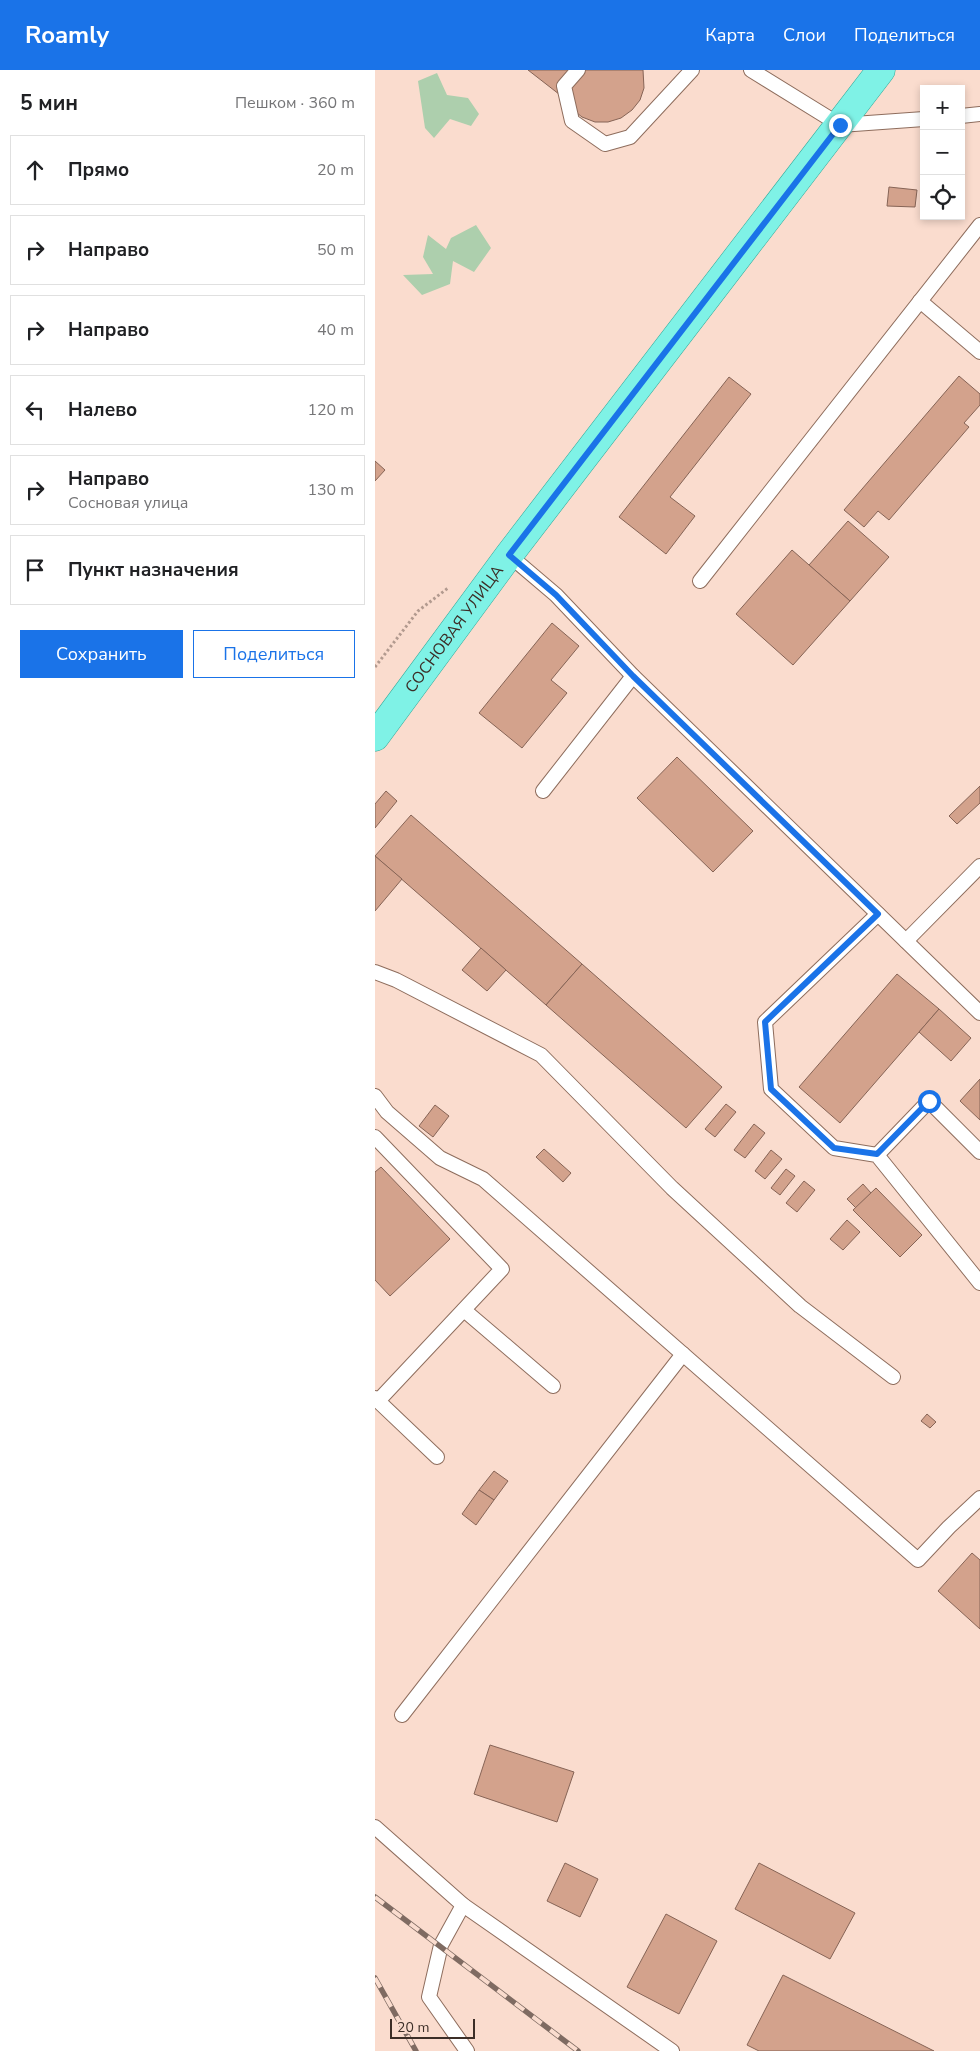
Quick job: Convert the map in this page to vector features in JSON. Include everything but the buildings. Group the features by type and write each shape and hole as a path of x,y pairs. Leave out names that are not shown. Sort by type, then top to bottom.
{"main road":[{"name":"СОСНОВАЯ УЛИЦА","path":"375,737 509,555 881,70"}],"lane":[{"path":"578,70 564,86 572,121 605,144 630,136 692,70"},
{"path":"751,70 840,125 920,119"},
{"path":"965,116 980,114"},
{"path":"700,581 980,225"},
{"path":"920,301 980,352"},
{"path":"509,555 556,595 633,676 980,1013"},
{"path":"543,791 633,676"},
{"path":"906,941 980,866"},
{"path":"878,914 765,1022 771,1089 834,1148 877,1154 980,1283"},
{"path":"375,972 396,980 541,1055 672,1188 800,1306 893,1376"},
{"path":"375,1096 387,1112 440,1158 483,1179 918,1560 980,1498"},
{"path":"877,1154 929,1101 980,1152"},
{"path":"375,1137 503,1269 377,1400 437,1457"},
{"path":"464,1310 553,1386"},
{"path":"402,1715 683,1354"},
{"path":"375,1827 463,1905 672,2051"},
{"path":"463,1905 441,1945 429,1997 467,2051"}],"green space":[{"path":"437,73 447,95 468,98 479,114 471,126 450,119 434,138 425,128 418,81"},
{"path":"476,225 491,248 474,272 453,261 450,284 422,295 403,275 433,274 423,257 428,235 446,249 451,238"}],"railway":[{"path":"375,1897 578,2051"},
{"path":"375,1978 416,2051"}],"route":[{"path":"840,125 509,555 556,595 633,676 878,914 765,1022 771,1089 834,1148 877,1154 929,1101"}]}
